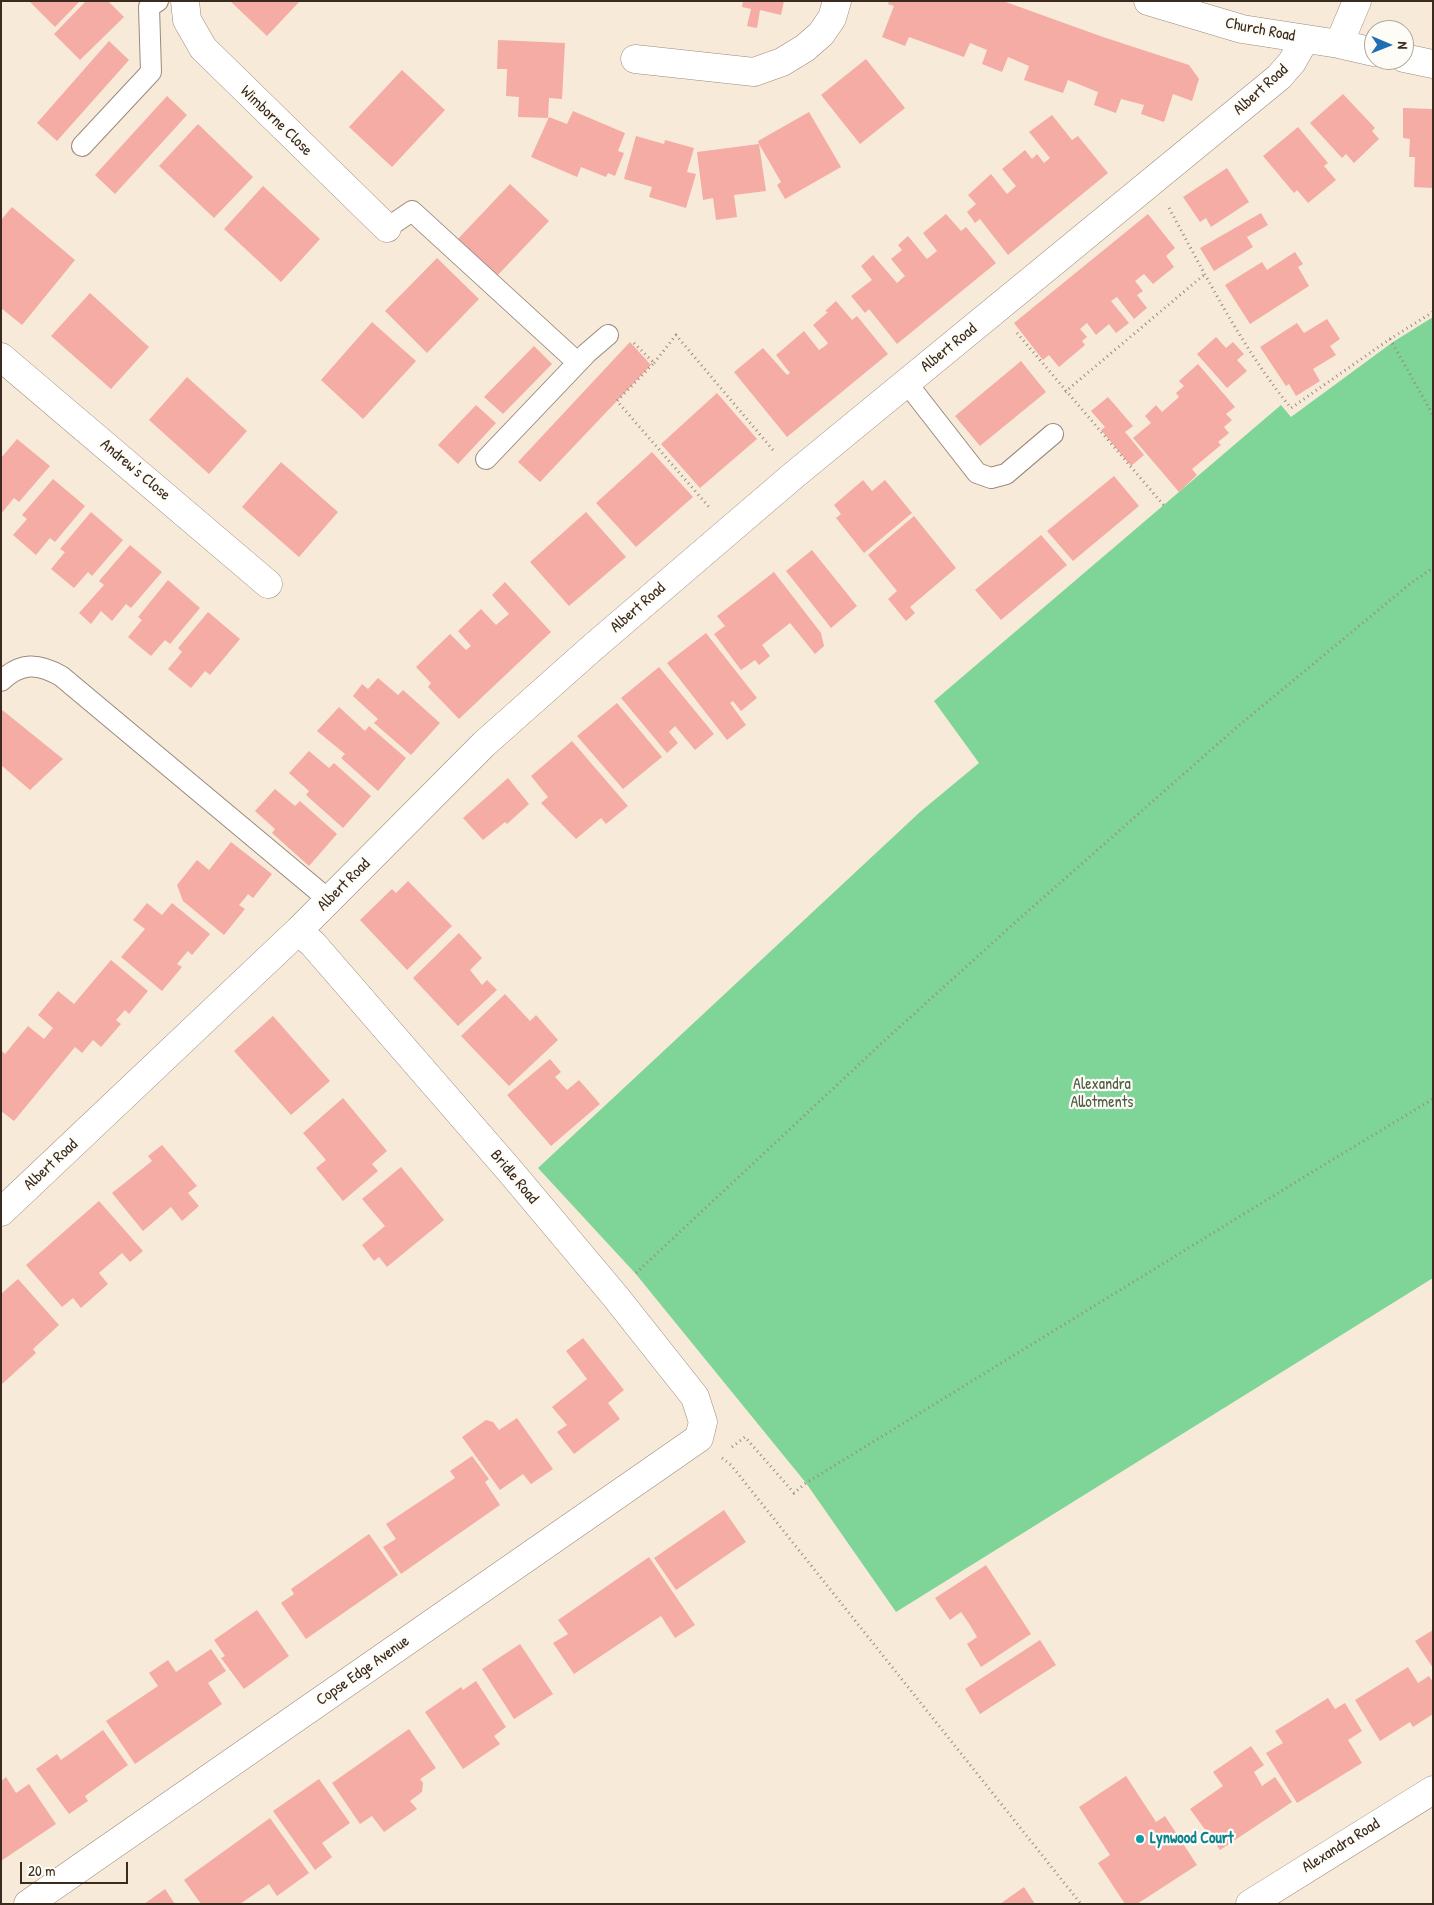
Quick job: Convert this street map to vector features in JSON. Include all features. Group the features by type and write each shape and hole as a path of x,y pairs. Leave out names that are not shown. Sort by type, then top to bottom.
{"street":[{"name":"Wimborne Close","path":"185,1 187,20 203,48 387,228"},
{"path":"635,59 754,72 782,62 805,48 820,34 832,18 837,1"},
{"name":"Church Road","path":"1148,1 1242,29 1364,50"},
{"path":"1339,44 1357,1"},
{"name":"Albert Road","path":"1,1212 298,931 484,744 728,530 1279,77 1292,62 1305,39"},
{"path":"1414,60 1433,64"},
{"name":"Andrew's Close","path":"1,357 268,584"},
{"name":"Bridle Road","path":"298,931 313,944 510,1171 615,1296 695,1397 703,1422 699,1438"},
{"name":"Copse Edge Avenue","path":"28,1904 699,1438"},
{"name":"Alexandra Road","path":"1250,1904 1433,1790"}],"lane":[{"path":"82,146 151,72 149,7 158,1"},
{"path":"387,228 412,211 577,362"},
{"path":"486,459 577,362 608,335"},
{"path":"906,382 977,473 991,478 1006,474 1053,434"},
{"path":"1,681 8,675 34,665 61,676 329,900"}],"path":[{"path":"1155,178 1169,208 1234,326 1279,394 1291,408 1390,339 1433,312"},
{"path":"1065,392 1205,274"},
{"path":"997,309 1065,392 1166,508"},
{"path":"608,335 631,340 654,363"},
{"path":"728,530 617,402 654,363 676,335 794,475"},
{"path":"1390,339 1433,415"},
{"path":"615,1296 636,1273 712,1200 1019,918 1237,727 1411,583 1433,568"},
{"path":"1081,1904 737,1473 719,1455 745,1437 794,1493 814,1478 1322,1166 1433,1100"}],"green space":[{"name":"Alexandra Allotments","path":"1433,317 1433,1278 896,1612 806,1483 635,1273 538,1168 920,812 979,763 934,701 1281,405 1291,417 1393,342"}],"building":[{"path":"29,1 80,1 55,27"},
{"path":"86,1 108,1 124,17 80,60 54,34"},
{"path":"230,1 300,1 267,36"},
{"path":"743,1 784,1 781,15 760,10 757,28 747,26 751,9 742,7"},
{"path":"889,1 1003,1 1103,37 1189,65 1199,79 1192,101 1173,94 1164,122 1141,114 1144,105 1121,99 1116,113 1094,105 1098,92 1068,80 1063,93 1024,80 1029,66 1008,57 1002,72 982,64 987,50 970,43 964,57 909,37 905,46 882,37 894,6 888,4"},
{"path":"498,40 565,43 562,99 549,98 548,118 518,117 519,97 506,96 507,69 497,69"},
{"path":"109,41 129,60 57,141 37,123"},
{"path":"866,59 905,108 860,144 821,95"},
{"path":"402,70 445,110 392,167 349,127"},
{"path":"1343,94 1375,128 1372,131 1379,139 1354,163 1346,154 1342,158 1310,123"},
{"path":"167,96 187,115 115,194 95,175"},
{"path":"1403,108 1433,109 1433,188 1414,187 1415,157 1409,157 1410,139 1403,138"},
{"path":"573,111 625,133 618,151 624,153 615,176 608,173 606,177 581,167 577,177 531,157 549,117 567,124"},
{"path":"809,112 841,167 785,199 777,185 781,182 758,141"},
{"path":"1052,115 1072,140 1078,136 1108,173 1008,255 980,219 975,223 967,212 976,204 968,195 991,174 1007,194 1016,186 1002,169 1025,150 1032,159 1037,154 1044,163 1050,158 1029,132"},
{"path":"198,124 253,177 214,218 159,166"},
{"path":"1298,127 1328,163 1324,166 1336,180 1308,203 1297,190 1294,193 1263,156"},
{"path":"636,136 664,144 665,140 694,148 687,172 696,174 686,208 649,197 652,187 624,179"},
{"path":"759,144 766,191 734,195 737,217 716,220 713,198 703,200 697,152"},
{"path":"1227,168 1249,202 1211,227 1206,218 1200,222 1183,197"},
{"path":"510,184 549,221 496,277 457,240"},
{"path":"263,186 320,239 281,282 224,229"},
{"path":"12,207 75,260 22,325 1,308 1,220"},
{"path":"1261,213 1268,225 1247,237 1253,247 1214,271 1200,248"},
{"path":"946,214 961,231 966,227 996,263 897,344 869,309 865,313 851,296 872,280 861,266 873,255 897,283 905,276 891,259 902,250 898,245 908,236 927,259 937,251 923,233"},
{"path":"1148,214 1175,248 1166,256 1174,267 1153,284 1144,274 1135,281 1143,291 1137,295 1147,308 1134,319 1117,297 1111,301 1129,323 1116,333 1109,324 1096,335 1087,323 1080,329 1087,337 1082,341 1085,345 1059,367 1049,355 1043,360 1014,323"},
{"path":"1295,252 1303,264 1298,267 1309,286 1250,324 1225,285 1262,262 1267,270"},
{"path":"437,258 479,299 427,353 385,311"},
{"path":"90,293 149,347 111,389 51,336"},
{"path":"836,301 852,320 857,316 888,354 787,437 734,372 763,348 787,375 790,373 776,355 804,331 819,350 825,346 828,343 813,325 828,312 825,311"},
{"path":"1327,319 1340,339 1330,346 1336,355 1313,369 1320,381 1296,396 1289,384 1286,386 1260,347 1297,323 1304,333"},
{"path":"372,322 416,361 363,419 321,380"},
{"path":"1216,337 1226,348 1233,342 1244,354 1237,360 1247,371 1227,388 1197,354"},
{"path":"630,342 651,365 540,482 518,462"},
{"path":"534,346 552,364 503,414 484,397"},
{"path":"1021,361 1046,392 980,446 955,416"},
{"path":"1198,364 1235,407 1226,414 1232,420 1224,427 1229,433 1218,442 1221,445 1192,469 1197,475 1179,492 1133,438 1151,423 1145,416 1156,405 1162,412 1179,397 1176,393 1184,386 1179,381"},
{"path":"187,377 247,431 209,474 149,420"},
{"path":"717,393 757,439 700,488 661,444"},
{"path":"1108,397 1133,426 1125,432 1144,455 1131,466 1101,430 1105,427 1091,411"},
{"path":"476,405 496,423 458,464 438,445"},
{"path":"17,439 50,466 19,502 14,498 1,514 1,458"},
{"path":"652,452 693,497 636,547 596,503"},
{"path":"281,462 338,512 299,557 242,507"},
{"path":"1114,476 1139,506 1073,561 1047,531"},
{"path":"53,479 85,506 55,542 50,538 36,555 13,535 27,519 22,515"},
{"path":"863,480 872,491 885,480 912,513 864,553 836,518 841,514 834,505"},
{"path":"91,512 123,540 92,576 88,572 74,588 51,569 65,552 60,549"},
{"path":"586,512 626,557 569,606 530,562"},
{"path":"914,516 956,568 910,607 915,613 906,621 888,599 897,591 868,555"},
{"path":"1041,535 1067,565 1001,620 975,590"},
{"path":"130,545 162,572 131,608 126,604 112,621 101,611 91,624 79,613 104,585 99,581"},
{"path":"812,550 857,606 831,628 786,571"},
{"path":"774,572 821,633 824,646 815,654 790,623 762,645 770,656 759,665 755,660 741,670 714,634 725,626 717,616"},
{"path":"168,580 200,608 170,644 165,640 151,656 128,637 142,620 138,617"},
{"path":"505,582 551,632 459,719 428,687 431,683 416,667 450,634 466,650 471,646 458,631 481,609 496,625 509,614 492,595"},
{"path":"208,612 240,639 210,675 205,671 191,688 168,669 182,652 178,648"},
{"path":"706,633 757,698 741,711 733,701 730,703 746,725 727,740 667,663"},
{"path":"659,667 714,734 695,750 675,726 669,732 678,743 667,753 621,698"},
{"path":"378,678 398,695 403,690 440,723 411,755 374,723 378,719 353,696 362,684 368,689"},
{"path":"617,703 662,757 623,789 577,736"},
{"path":"339,707 365,731 369,726 406,758 378,791 341,758 345,754 317,731"},
{"path":"1,709 63,759 30,790 1,765"},
{"path":"572,741 628,806 606,824 601,818 576,839 541,803 548,797 531,776"},
{"path":"309,751 329,768 334,763 371,796 343,828 306,795 309,791 289,773"},
{"path":"508,778 529,804 507,824 505,822 483,840 463,818"},
{"path":"275,789 295,806 300,801 337,834 309,866 272,833 275,829 255,811"},
{"path":"231,842 272,874 253,898 248,894 239,905 245,909 224,935 183,901 177,885 197,860 209,870"},
{"path":"408,881 452,926 407,970 360,920 392,889 396,893"},
{"path":"147,903 162,915 172,903 210,934 192,955 188,951 177,964 182,967 162,991 121,957 145,929 133,920"},
{"path":"459,933 482,958 470,970 482,985 487,980 497,990 458,1026 413,978"},
{"path":"111,960 148,991 129,1014 125,1010 116,1020 121,1024 101,1047 93,1040 82,1053 75,1047 14,1121 1,1111 1,1050 5,1054 28,1026 44,1039 53,1028 38,1015 58,991 74,1004"},
{"path":"505,994 530,1021 536,1015 558,1040 509,1086 461,1036"},
{"path":"273,1016 330,1081 291,1115 234,1051"},
{"path":"550,1059 561,1072 555,1077 567,1090 579,1080 600,1104 551,1146 507,1095"},
{"path":"343,1098 387,1151 372,1164 378,1171 343,1201 316,1168 326,1160 303,1133"},
{"path":"162,1145 197,1186 188,1193 199,1206 182,1221 171,1207 143,1231 112,1193 152,1161 148,1156"},
{"path":"401,1167 444,1220 387,1267 379,1257 374,1261 362,1245 385,1226 362,1199"},
{"path":"99,1201 143,1251 130,1262 122,1253 99,1273 108,1284 81,1308 73,1298 62,1307 26,1265"},
{"path":"18,1279 59,1325 33,1349 36,1353 1,1385 1,1294"},
{"path":"583,1338 624,1390 608,1403 620,1419 574,1454 557,1432 567,1425 552,1407 587,1379 566,1351"},
{"path":"517,1418 553,1469 531,1484 523,1474 500,1490 462,1437 486,1420 493,1422 499,1430"},
{"path":"472,1456 489,1479 485,1482 500,1505 401,1574 383,1547 396,1539 386,1524 455,1478 450,1471"},
{"path":"724,1510 746,1542 676,1590 654,1558"},
{"path":"369,1534 398,1575 306,1639 281,1603 294,1594 291,1589"},
{"path":"649,1557 695,1625 675,1638 661,1616 574,1674 553,1643 568,1634 558,1620"},
{"path":"986,1565 1031,1634 981,1667 967,1644 977,1637 970,1625 961,1612 950,1620 935,1598"},
{"path":"257,1610 289,1656 244,1689 221,1658 225,1656 214,1640"},
{"path":"1433,1630 1433,1668 1415,1641"},
{"path":"1040,1640 1056,1665 980,1714 965,1689"},
{"path":"520,1644 553,1694 514,1719 482,1669"},
{"path":"211,1649 226,1671 208,1683 222,1704 135,1764 106,1721 158,1686 149,1673 168,1660 176,1672"},
{"path":"1408,1667 1418,1683 1429,1676 1433,1682 1433,1714 1413,1727 1410,1722 1380,1741 1355,1700"},
{"path":"476,1681 506,1727 494,1736 500,1744 463,1769 425,1712 461,1687 463,1690"},
{"path":"1328,1698 1335,1709 1345,1703 1362,1731 1348,1740 1362,1763 1297,1803 1266,1753 1283,1743 1275,1731"},
{"path":"409,1729 436,1768 420,1779 423,1783 422,1792 410,1801 417,1809 384,1832 372,1816 360,1824 332,1783"},
{"path":"103,1730 128,1765 85,1796 88,1801 69,1814 36,1769 57,1754 61,1760"},
{"path":"1251,1746 1264,1765 1254,1772 1262,1786 1275,1777 1292,1802 1220,1850 1190,1809 1223,1786 1213,1772"},
{"name":"Lynwood Court","path":"1126,1776 1156,1822 1165,1816 1197,1865 1137,1904 1125,1904 1098,1863 1110,1855 1079,1807"},
{"path":"6,1777 16,1793 29,1784 56,1824 1,1861 1,1781"},
{"path":"319,1779 350,1823 322,1843 332,1857 315,1870 273,1811"},
{"path":"270,1818 309,1873 277,1896 269,1884 240,1904 201,1904 184,1880"},
{"path":"1024,1887 1035,1904 1000,1904"},
{"path":"165,1889 175,1904 144,1904"}],"place":[{"name":"Lynwood Court","path":"1140,1839"}]}
